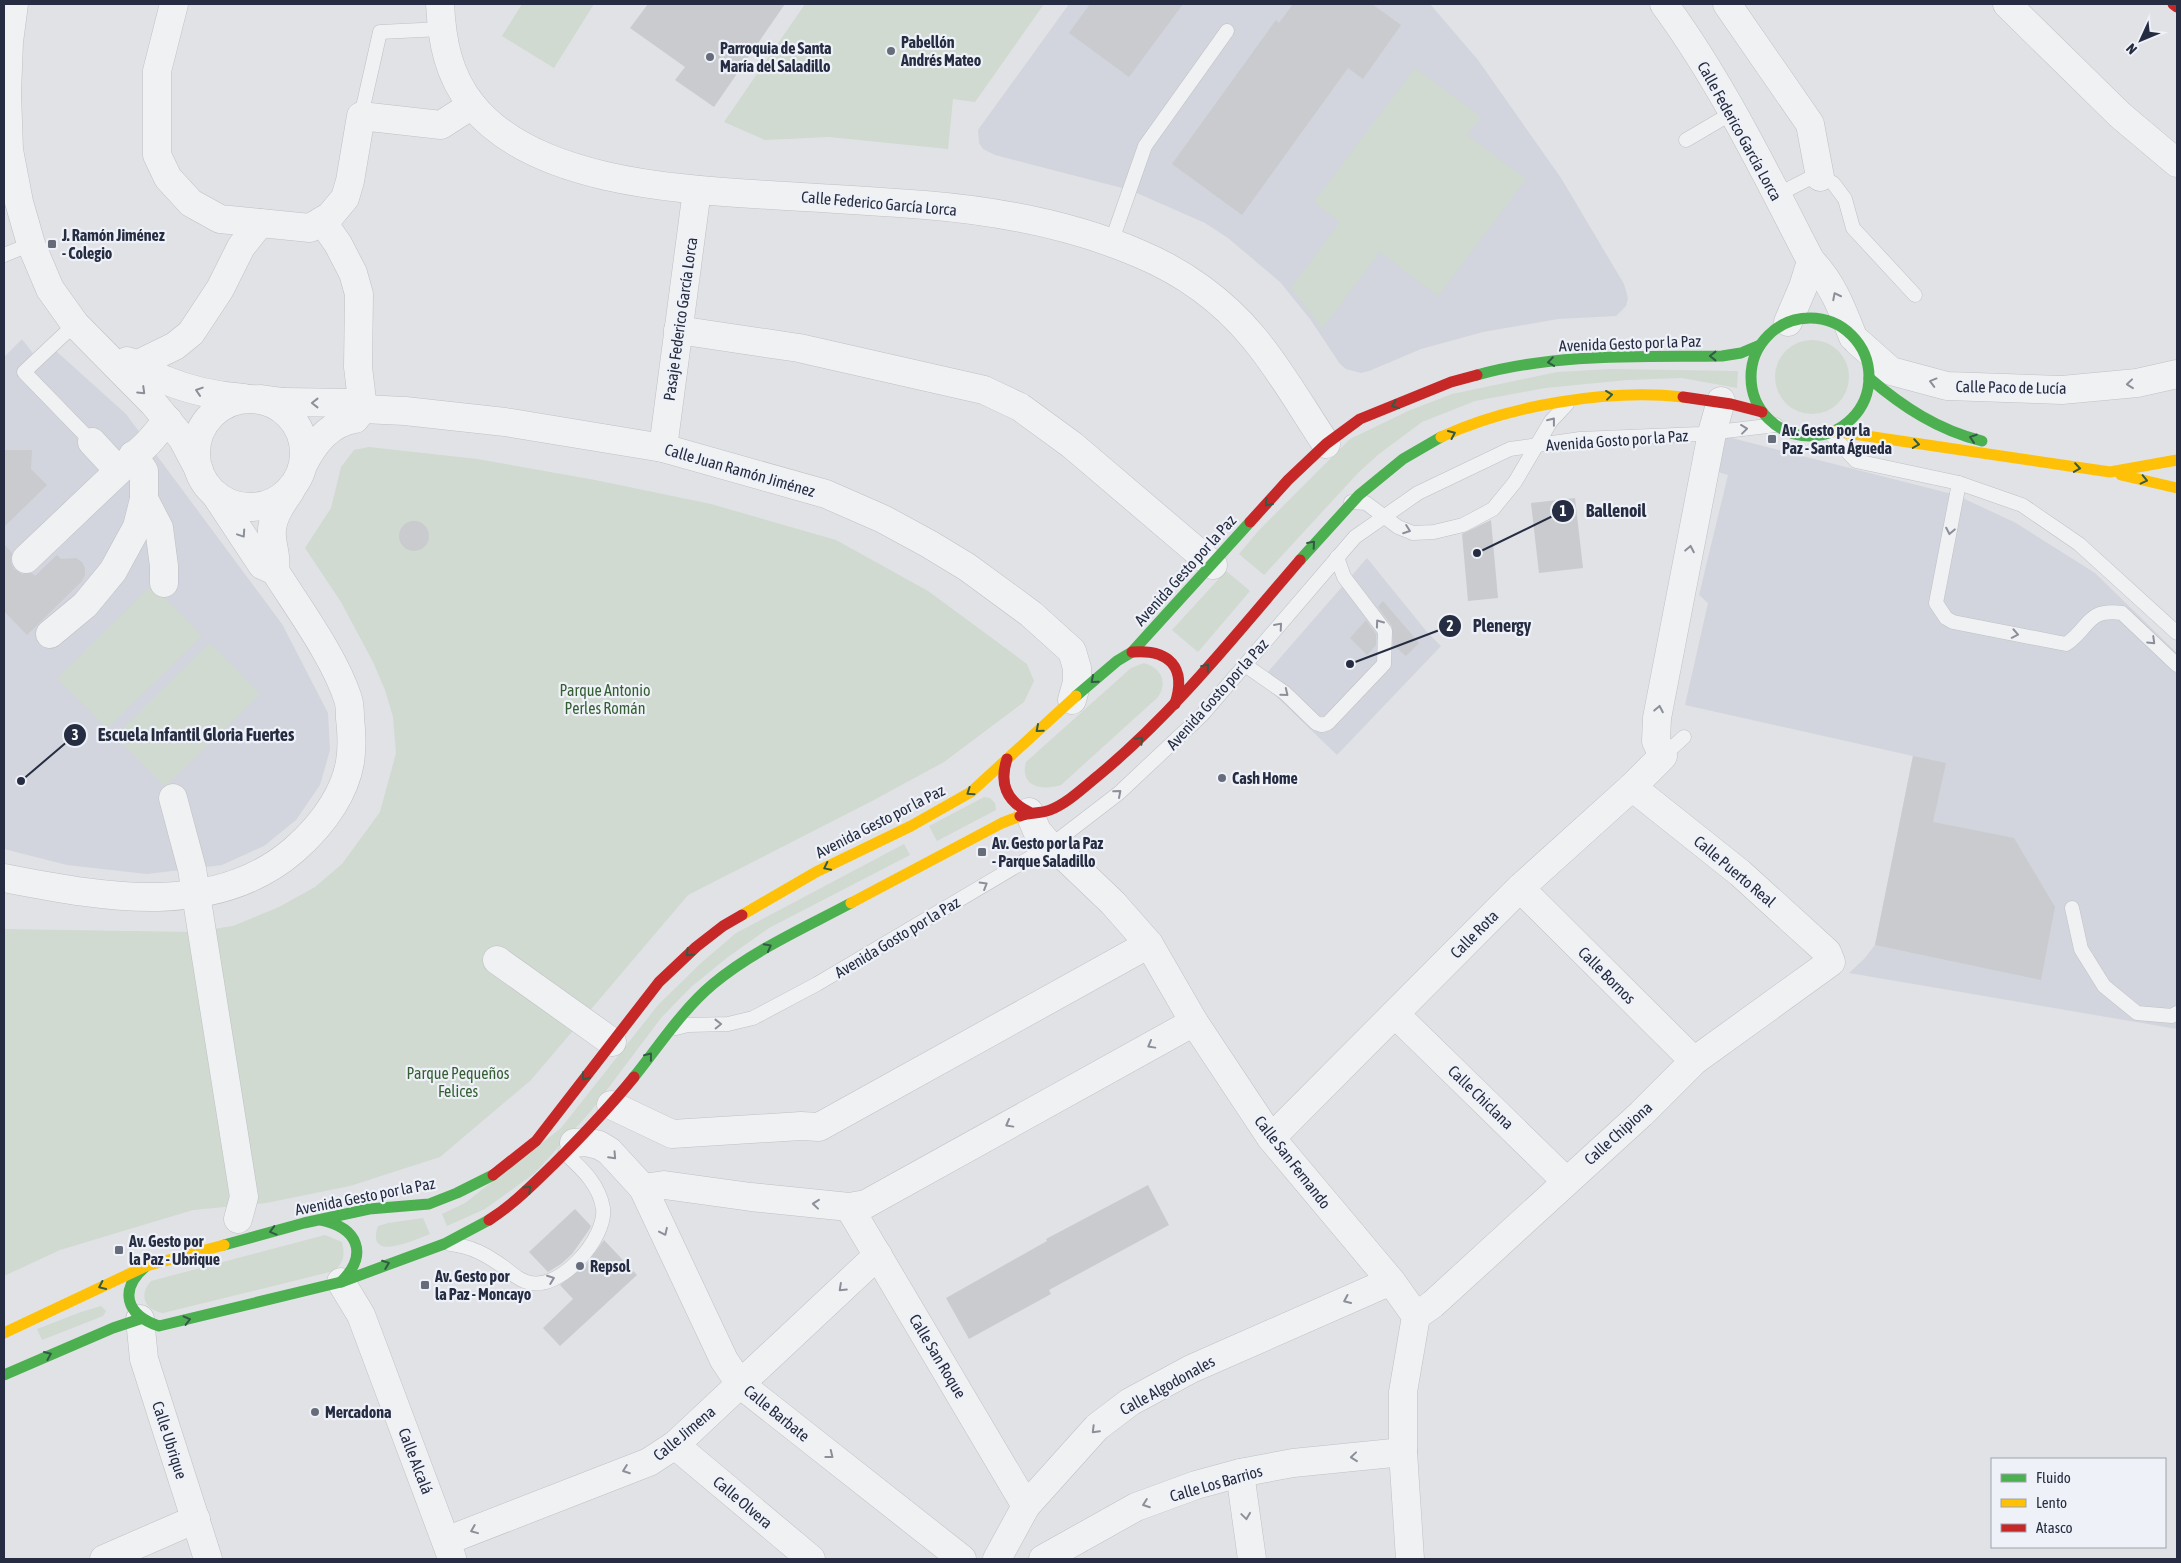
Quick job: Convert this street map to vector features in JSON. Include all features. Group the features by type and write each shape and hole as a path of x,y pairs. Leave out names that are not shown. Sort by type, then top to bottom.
{"main road":[{"path":"2173,4 2177,7"},
{"path":"1802,318 1816,318 1830,321 1855,339 1866,358 1869,378 1866,396 1858,412 1846,424 1832,432 1811,436 1793,434 1776,425 1762,412 1754,396 1751,380 1752,362 1760,345 1772,331 1788,322 1802,318"},
{"name":"Avenida Gesto por la Paz","path":"4,1333 146,1266 304,1223 369,1209 429,1204 491,1176 536,1141 659,982 696,947 723,926 816,872 911,826 971,792 1072,700 1124,657 1213,565 1288,480 1326,444 1360,419 1451,382 1499,369 1583,358 1722,356 1741,353 1760,345"},
{"path":"1869,378 1899,404 1939,426 1989,442"},
{"path":"1006,759 1001,780 1004,791 1010,801 1018,808 1029,812 1050,810 1077,793 1128,751 1175,704 1350,502 1379,476 1416,452 1455,432 1491,419 1571,400 1618,394 1691,396 1721,401 1762,412"},
{"path":"1832,432 2110,472 2177,488"},
{"path":"2110,472 2177,460"},
{"path":"1124,657 1143,650 1154,651 1164,655 1173,663 1178,672 1180,684 1175,704"},
{"path":"146,1266 134,1276 128,1290 129,1301 140,1319 149,1324 159,1326 340,1282 444,1244 476,1228 512,1205 570,1148 611,1105 670,1030 712,985 748,958 1002,823 1029,812"},
{"path":"321,1220 332,1221 343,1226 351,1233 356,1243 358,1255 356,1265 349,1275 340,1282"},
{"path":"4,1375 104,1332 140,1319"}],"street":[{"name":"Calle Juan Ramón Jiménez","path":"14,4 9,42 7,94 8,168 31,244 50,289 75,324 109,356 168,420 182,438 199,470"},
{"path":"174,4 157,72 157,155 168,178 191,203 220,219 310,228 330,216 345,198 350,181 360,116 441,125 472,105"},
{"name":"Calle Federico García Lorca","path":"1664,4 1679,24 1732,113 1811,261 1823,273 1838,300 1855,339"},
{"path":"1727,4 1810,124 1820,177"},
{"path":"2007,4 2120,115 2177,163"},
{"name":"Calle Federico García Lorca","path":"441,16 445,53 455,79 472,105 504,134 551,160 634,182 697,190 927,205 990,213 1093,235 1150,259 1206,291 1252,336 1326,444"},
{"name":"Pasaje Federico García Lorca","path":"663,448 697,190"},
{"path":"304,463 314,445 327,432 343,421 355,419 363,409 358,367 359,294 353,273 338,244 322,221"},
{"path":"138,364 175,346 191,333 220,289 241,247 260,224"},
{"path":"1788,322 1803,287 1811,261"},
{"path":"678,330 799,348 984,390 1020,407 1072,445 1213,565"},
{"name":"Calle Paco de Lucía","path":"1855,339 1891,371 1947,386 2062,390 2137,383 2177,374"},
{"name":"Calle Juan Ramón Jiménez","path":"109,356 138,364 165,380 214,396 283,402 353,403 363,409 405,411 505,422 663,448 826,494 883,519 967,567 1031,614 1072,651 1096,658 1124,657"},
{"path":"4,878 60,888 148,898 219,890 250,879 282,860 324,821 345,781 352,759 352,732 348,700 324,650 275,571 262,565 215,494 205,483 199,470 196,457 197,442 205,423 220,408 233,401 254,399 274,404 286,412 296,423 302,435 305,449 300,477 280,506 272,524 271,534 277,557 275,571"},
{"path":"1663,756 1656,741 1657,718 1712,433 1721,401"},
{"path":"26,560 148,443 168,420"},
{"path":"50,634 85,605 113,571 137,527 144,499 144,471 126,463 92,442"},
{"path":"215,494 226,502 254,507 268,505 292,489"},
{"path":"144,499 159,528 164,566 164,583"},
{"path":"1072,651 1077,668 1077,682 1072,700"},
{"name":"Calle Rota","path":"1271,1138 1520,888 1632,787 1663,756"},
{"name":"Calle Puerto Real","path":"1632,787 1740,873 1827,952 1831,962"},
{"path":"173,798 192,868 244,1197 238,1219"},
{"name":"Calle San Fernando","path":"1029,812 1037,831 1050,846 1068,860 1112,904 1148,944 1194,1022 1271,1138 1391,1281 1416,1316"},
{"name":"Calle Bornos","path":"1520,888 1694,1061"},
{"path":"611,1105 672,1134 801,1126 819,1127 1148,944"},
{"path":"497,960 612,1042"},
{"name":"Calle Chipiona","path":"1416,1316 1433,1304 1566,1181 1642,1114 1694,1061 1831,962"},
{"name":"Calle Chiclana","path":"1395,1014 1566,1181"},
{"path":"643,1188 664,1185 751,1197 850,1207 866,1204 1194,1022"},
{"name":"Calle Barbate","path":"570,1148 586,1142 599,1145 609,1151 643,1188 724,1360 740,1384 962,1559"},
{"name":"Calle San Roque","path":"850,1207 1026,1506"},
{"name":"Calle Jimena","path":"449,1550 649,1462 675,1445 878,1255"},
{"name":"Calle Algodonales","path":"997,1559 1026,1506 1097,1428 1130,1402 1191,1369 1391,1281"},
{"name":"Calle Alcalá","path":"340,1282 361,1316 449,1550"},
{"path":"1410,1559 1403,1452 1403,1392 1416,1316"},
{"name":"Calle Ubrique","path":"140,1319 144,1359 208,1559"},
{"name":"Calle Olvera","path":"675,1445 811,1559"},
{"name":"Calle Los Barrios","path":"1043,1559 1136,1508 1196,1485 1240,1473 1293,1464 1403,1452"},
{"path":"1240,1473 1252,1559"},
{"path":"104,1559 196,1519"}],"lane":[{"path":"360,116 380,32 441,16"},
{"path":"1112,243 1145,146 1227,31"},
{"path":"1686,140 1732,113"},
{"path":"1776,195 1812,177 1820,177 1833,183 1845,198 1853,228 1915,295"},
{"path":"4,255 31,244"},
{"path":"75,324 24,372 92,442"},
{"path":"1350,502 1366,502 1398,527 1413,533 1434,532 1464,525 1493,509 1528,463 1536,445 1551,421 1571,400"},
{"name":"Avenida Gosto por la Paz","path":"670,1030 688,1025 728,1024 753,1018 817,984 1050,846 1119,793 1202,715 1355,537 1418,493 1510,449 1580,439 1712,433 1776,425"},
{"path":"1832,432 1856,461 1959,483 2022,505 2078,544 2177,633"},
{"path":"1959,483 1936,603 1946,618 1953,622 2066,644 2075,638 2088,621 2095,616 2103,612 2122,613 2177,665"},
{"path":"1245,665 1285,693 1316,722 1322,725 1328,722 1384,664 1385,631 1344,577 1337,557"},
{"name":"Calle Rota","path":"1663,756 1684,737"},
{"path":"2072,908 2081,949 2104,986 2137,1013 2172,1016 2177,1013"},
{"path":"444,1244 462,1245 480,1252 528,1283 541,1283 554,1279 566,1272 592,1244 602,1227 603,1211 600,1196 594,1183 570,1148"}],"shaded area":[{"path":"1069,4 1430,4 1478,60 1561,178 1624,284 1628,298 1626,306 1616,316 1558,319 1483,332 1421,349 1369,371 1361,373 1346,369 1340,364 1310,319 1280,282 1228,238 1205,223 1130,190 995,155 983,149 979,143 978,130"},
{"path":"22,339 42,365 56,351 126,414 282,624 328,713 330,750 320,785 296,820 264,846 222,865 147,874 67,865 4,849 4,357"},
{"path":"1712,433 1956,495 2016,523 2095,573 2177,653 2177,1029 1849,973 1875,945 1913,756 1685,705 1708,603 1699,595 1728,475 1705,468"},
{"path":"1367,558 1427,632 1441,646 1337,755 1260,681"}],"green space":[{"path":"522,4 594,4 554,68 502,36"},
{"name":"Pabellón Andrés Mateo","path":"805,4 1044,4 975,102 953,99 948,149 829,137 765,140 724,122"},
{"path":"1415,68 1481,117 1467,135 1526,179 1438,296 1380,252 1322,329 1291,288 1340,222 1314,202"},
{"path":"1812,340 1833,346 1843,356 1849,377 1843,398 1833,408 1812,414 1791,408 1781,398 1775,377 1781,356 1791,346"},
{"path":"1611,369 1738,371 1737,388 1682,378 1628,380 1545,388 1475,401 1422,422 1379,454 1358,473 1264,575 1239,554 1260,529 1350,439 1408,411 1452,394 1557,372"},
{"name":"Parque Antonio Perles Román","path":"369,447 477,459 595,480 711,504 836,540 928,591 1027,664 1034,681 1024,702 944,762 688,895 531,1080 440,1157 350,1186 266,1203 193,1210 60,1250 4,1276 4,929 193,932 233,926 279,907 315,887 342,864 380,812 396,753 393,717 385,690 373,662 341,602 305,548 331,508 341,467 354,450"},
{"path":"1226,571 1250,591 1198,652 1172,630"},
{"path":"152,585 202,636 107,729 57,678"},
{"path":"210,643 260,694 165,787 115,736"},
{"path":"1144,663 1155,668 1161,676 1162,686 1158,697 1061,785 1040,787 1029,782 1026,777 1026,762 1131,668"},
{"path":"984,797 990,798 995,803 996,810 937,841 929,826"},
{"path":"904,844 910,855 769,928 728,957 691,987 661,1018 591,1111 535,1173 485,1209 447,1226 442,1214 465,1203 561,1128 658,1005 701,963 736,933"},
{"path":"423,1218 430,1234 394,1246 385,1247 379,1244 376,1237 378,1226"},
{"path":"325,1235 342,1242 343,1258 340,1265 334,1271 163,1313 152,1309 145,1301 145,1291 151,1281"},
{"path":"101,1306 106,1311 103,1316 42,1340 37,1329"}],"building":[{"name":"Parroquia de Santa María del Saladillo","path":"648,4 785,4 714,107 675,80 685,67 630,28"},
{"path":"1090,4 1183,4 1129,77 1069,33"},
{"path":"1293,4 1372,4 1401,25 1363,79 1348,68 1242,215 1172,164 1276,20 1279,23"},
{"path":"4,450 32,450 31,469 47,485 4,527"},
{"path":"1575,498 1583,568 1539,573 1531,503"},
{"path":"1491,520 1498,598 1468,601 1462,534"},
{"path":"414,521 420,522 428,530 428,542 420,550 414,551 408,550 400,542 399,536 400,530 408,522"},
{"path":"4,544 12,553 11,562 14,569 22,574 32,573 35,576 57,555 61,559 76,558 82,562 85,568 85,575 82,581 27,635 4,611"},
{"path":"1383,601 1419,643 1406,656 1393,645 1392,626 1378,607"},
{"path":"1366,620 1376,634 1376,645 1367,655 1350,638"},
{"path":"1913,756 1946,763 1933,822 2014,838 2055,907 2041,980 1875,945"},
{"path":"1148,1185 1169,1225 1049,1290 1051,1294 969,1339 946,1298 1047,1241 1046,1239"},
{"path":"575,1209 591,1226 572,1254 548,1272 529,1252"},
{"path":"604,1240 637,1275 560,1346 543,1328 573,1299 560,1285 585,1266"}],"traffic: fast":[{"path":"1810,318 1832,323 1852,335 1864,355 1869,377 1864,399 1852,419 1832,431 1810,436 1788,431 1768,419 1756,399 1751,377 1756,355 1768,335 1788,323 1810,318"},
{"path":"1477,375 1537,363 1568,360 1722,356 1741,353 1760,345"},
{"path":"1869,378 1908,408 1936,424 1982,441"},
{"path":"1300,560 1359,495 1403,459 1441,437"},
{"path":"1076,696 1117,661 1132,652 1250,522"},
{"path":"634,1077 691,1005 713,984 762,950 851,903"},
{"path":"224,1245 304,1223 369,1209 429,1204 457,1193 493,1175"},
{"path":"321,1220 344,1229 351,1236 355,1244 357,1252 355,1262 350,1272 341,1282"},
{"path":"146,1266 137,1275 132,1284 129,1293 130,1301 133,1309 139,1315 159,1326 341,1282 444,1244 489,1220"},
{"path":"4,1375 113,1328 140,1319"}],"traffic: slow":[{"path":"1441,437 1497,416 1560,402 1624,395 1683,397"},
{"path":"1833,431 2110,472 2177,460"},
{"path":"2121,475 2177,488"},
{"path":"742,915 816,872 911,826 971,792 1076,696"},
{"path":"851,903 1002,823 1020,816"},
{"path":"4,1333 146,1266 224,1245"}],"traffic: jam":[{"path":"2173,4 2177,7"},
{"path":"1250,522 1288,480 1326,444 1360,419 1451,382 1477,375"},
{"path":"1683,397 1731,404 1762,412"},
{"path":"1020,816 1057,807 1082,790 1127,751 1204,672 1300,560"},
{"path":"1132,652 1156,654 1165,657 1172,663 1179,680 1175,704"},
{"path":"1007,759 1004,776 1006,790 1021,808 1029,812"},
{"path":"493,1175 536,1141 659,982 696,947 723,926 742,915"},
{"path":"489,1220 514,1201 553,1165 595,1122 634,1077"}],"place":[{"name":"Pabellón Andrés Mateo","path":"891,51"},
{"name":"Parroquia de Santa María del Saladillo","path":"710,57"},
{"name":"J. Ramón Jiménez - Colegio","path":"52,244"},
{"name":"Av. Gesto por la Paz - Santa Águeda","path":"1772,439"},
{"name":"Ballenoil","path":"1477,553"},
{"name":"Plenergy","path":"1350,664"},
{"name":"Cash Home","path":"1222,778"},
{"name":"Escuela Infantil Gloria Fuertes","path":"21,781"},
{"name":"Av. Gesto por la Paz - Parque Saladillo","path":"982,852"},
{"name":"Av. Gesto por la Paz - Ubrique","path":"119,1250"},
{"name":"Repsol","path":"580,1266"},
{"name":"Av. Gesto por la Paz - Moncayo","path":"425,1285"},
{"name":"Mercadona","path":"315,1412"}],"park label":[{"name":"Parque Pequeños Felices","path":"458,1082"}]}
